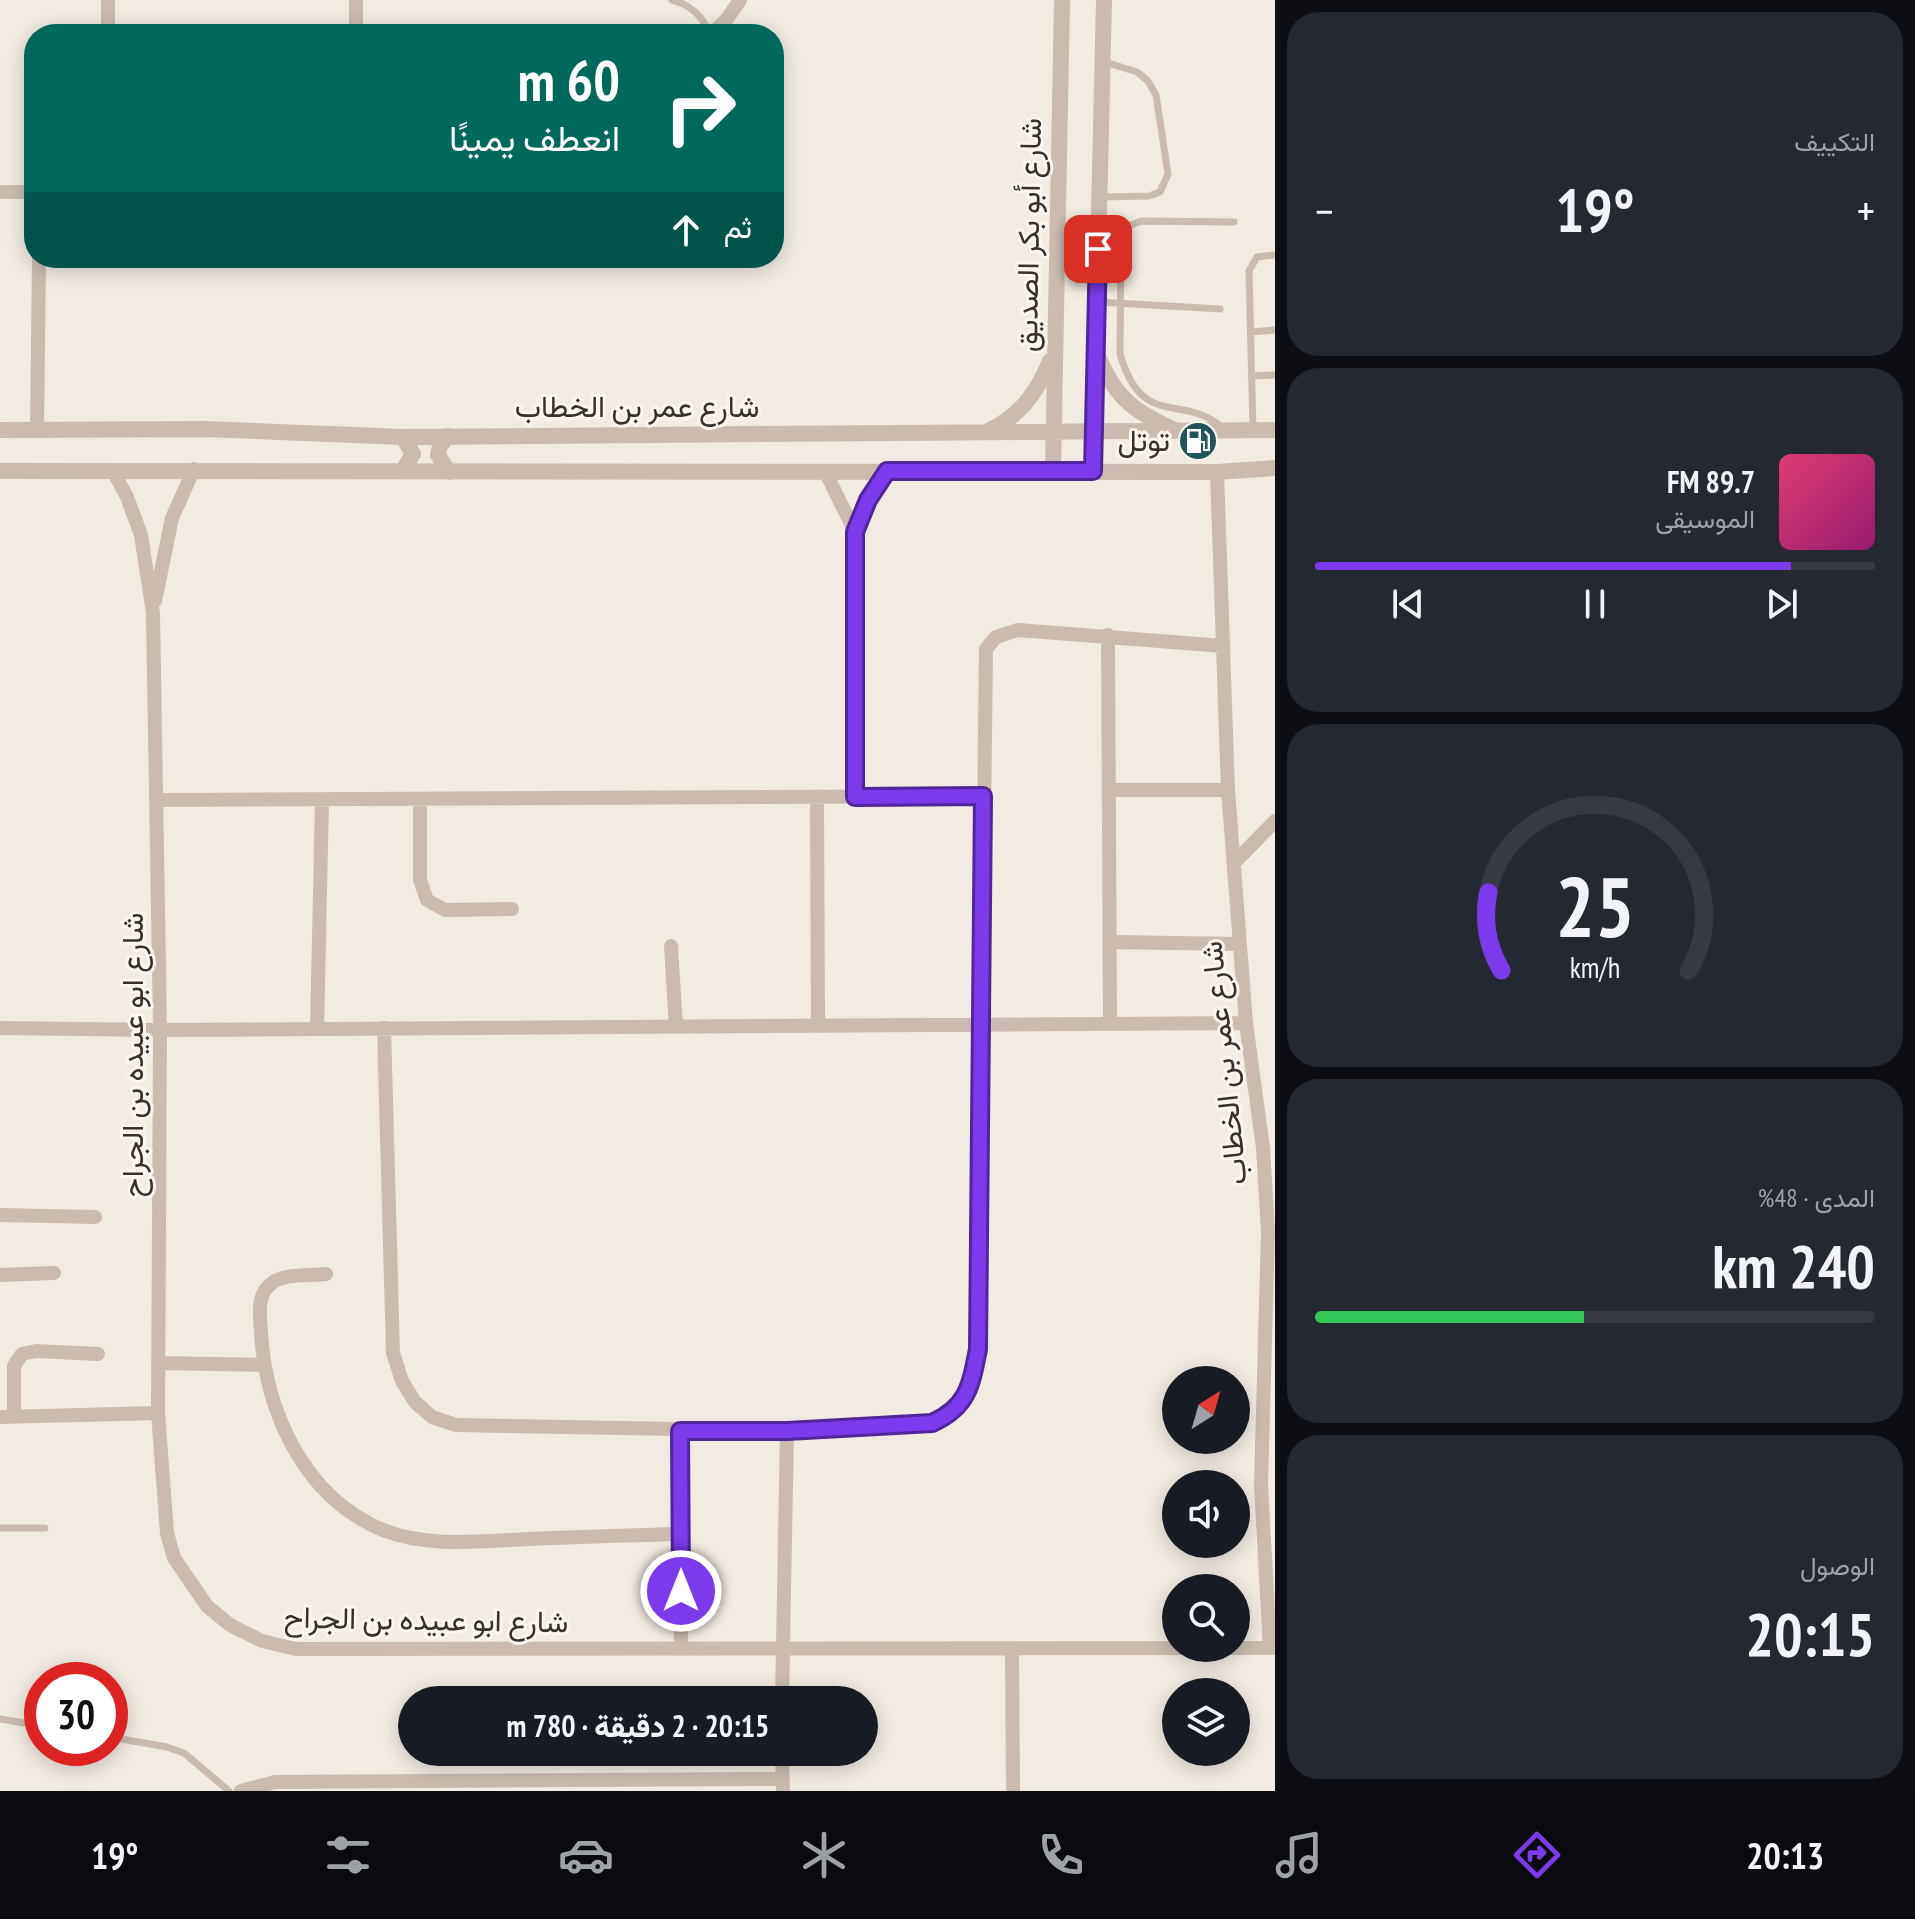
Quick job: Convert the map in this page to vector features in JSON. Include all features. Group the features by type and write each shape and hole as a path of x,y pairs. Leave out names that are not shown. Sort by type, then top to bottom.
{"street":[{"path":"108,0 108,24"},
{"path":"356,0 356,24"},
{"path":"722,24 740,0"},
{"name":"شارع أبو بكر الصديق","path":"1053,471 1062,0"},
{"path":"1093,471 1104,0"},
{"path":"0,192 24,192"},
{"path":"37,430 39,268"},
{"path":"1095,350 1108,380 1122,399 1146,417 1180,432"},
{"path":"981,434 1008,422 1029,402 1054,352"},
{"name":"شارع عمر بن الخطاب","path":"0,430 206,429 403,437 1275,430"},
{"path":"448,436 440,446 438,455 449,472"},
{"path":"403,437 413,454 403,470"},
{"path":"0,471 1217,472 1275,468"},
{"name":"شارع ابو عبيده بن الجراح","path":"153,613 172,518 194,469"},
{"name":"شارع ابو عبيده بن الجراح","path":"113,471 127,497 141,535 153,613 160,1030 158,1413 167,1533 174,1558 207,1606 230,1625 262,1641 296,1649 1272,1648"},
{"path":"825,471 855,532"},
{"path":"855,797 855,532 868,500 887,471"},
{"name":"شارع عمر بن الخطاب","path":"1217,472 1228,790 1246,1023 1263,1148 1268,1232 1261,1485 1272,1648"},
{"path":"384,1028 393,1353 402,1381 415,1402 432,1417 456,1425 787,1431 932,1423 950,1415 962,1402 972,1382 978,1349 984,657 990,642 1011,631 1108,635 1223,646"},
{"path":"1108,635 1110,1023"},
{"path":"1110,790 1228,790"},
{"path":"158,800 983,796"},
{"path":"817,798 818,1025"},
{"path":"317,1029 322,801"},
{"path":"420,801 421,887 427,900 445,910 512,909"},
{"path":"1234,863 1275,821"},
{"path":"1110,942 1239,944"},
{"path":"671,946 676,1026"},
{"path":"0,1028 160,1030 1246,1023"},
{"path":"0,1215 95,1217"},
{"path":"0,1275 54,1273"},
{"path":"326,1274 278,1280 265,1289 260,1304 263,1365 278,1419 319,1484 350,1513 385,1530 425,1541 681,1534"},
{"path":"98,1354 36,1351 22,1354 14,1366 7,1417 158,1413"},
{"path":"158,1363 263,1365"},
{"path":"680,1431 681,1649"},
{"path":"782,1686 787,1431"},
{"path":"1012,1650 1013,1791"},
{"path":"241,1791 275,1782 782,1785"}],"lane":[{"path":"672,0 686,4 702,16 706,24"},
{"path":"1099,197 1149,196 1160,192 1168,174 1156,95 1152,88 1137,72 1102,61"},
{"path":"1227,431 1200,414 1164,409 1135,387 1120,354 1121,241 1126,227 1141,221 1234,222"},
{"path":"1253,430 1251,264 1257,257 1275,255"},
{"path":"1096,302 1220,309"},
{"path":"1251,332 1275,330"},
{"path":"1251,376 1275,375"},
{"path":"0,1528 45,1528"},
{"path":"0,1719 24,1723"},
{"path":"128,1740 184,1753 229,1791"}],"place":[{"name":"توتل","path":"1198,441"}],"route":[{"path":"681,1591 680,1431 787,1431 932,1423 950,1415 962,1402 972,1382 978,1349 983,796 855,797 855,532 868,500 887,471 1093,471 1098,249"}]}
